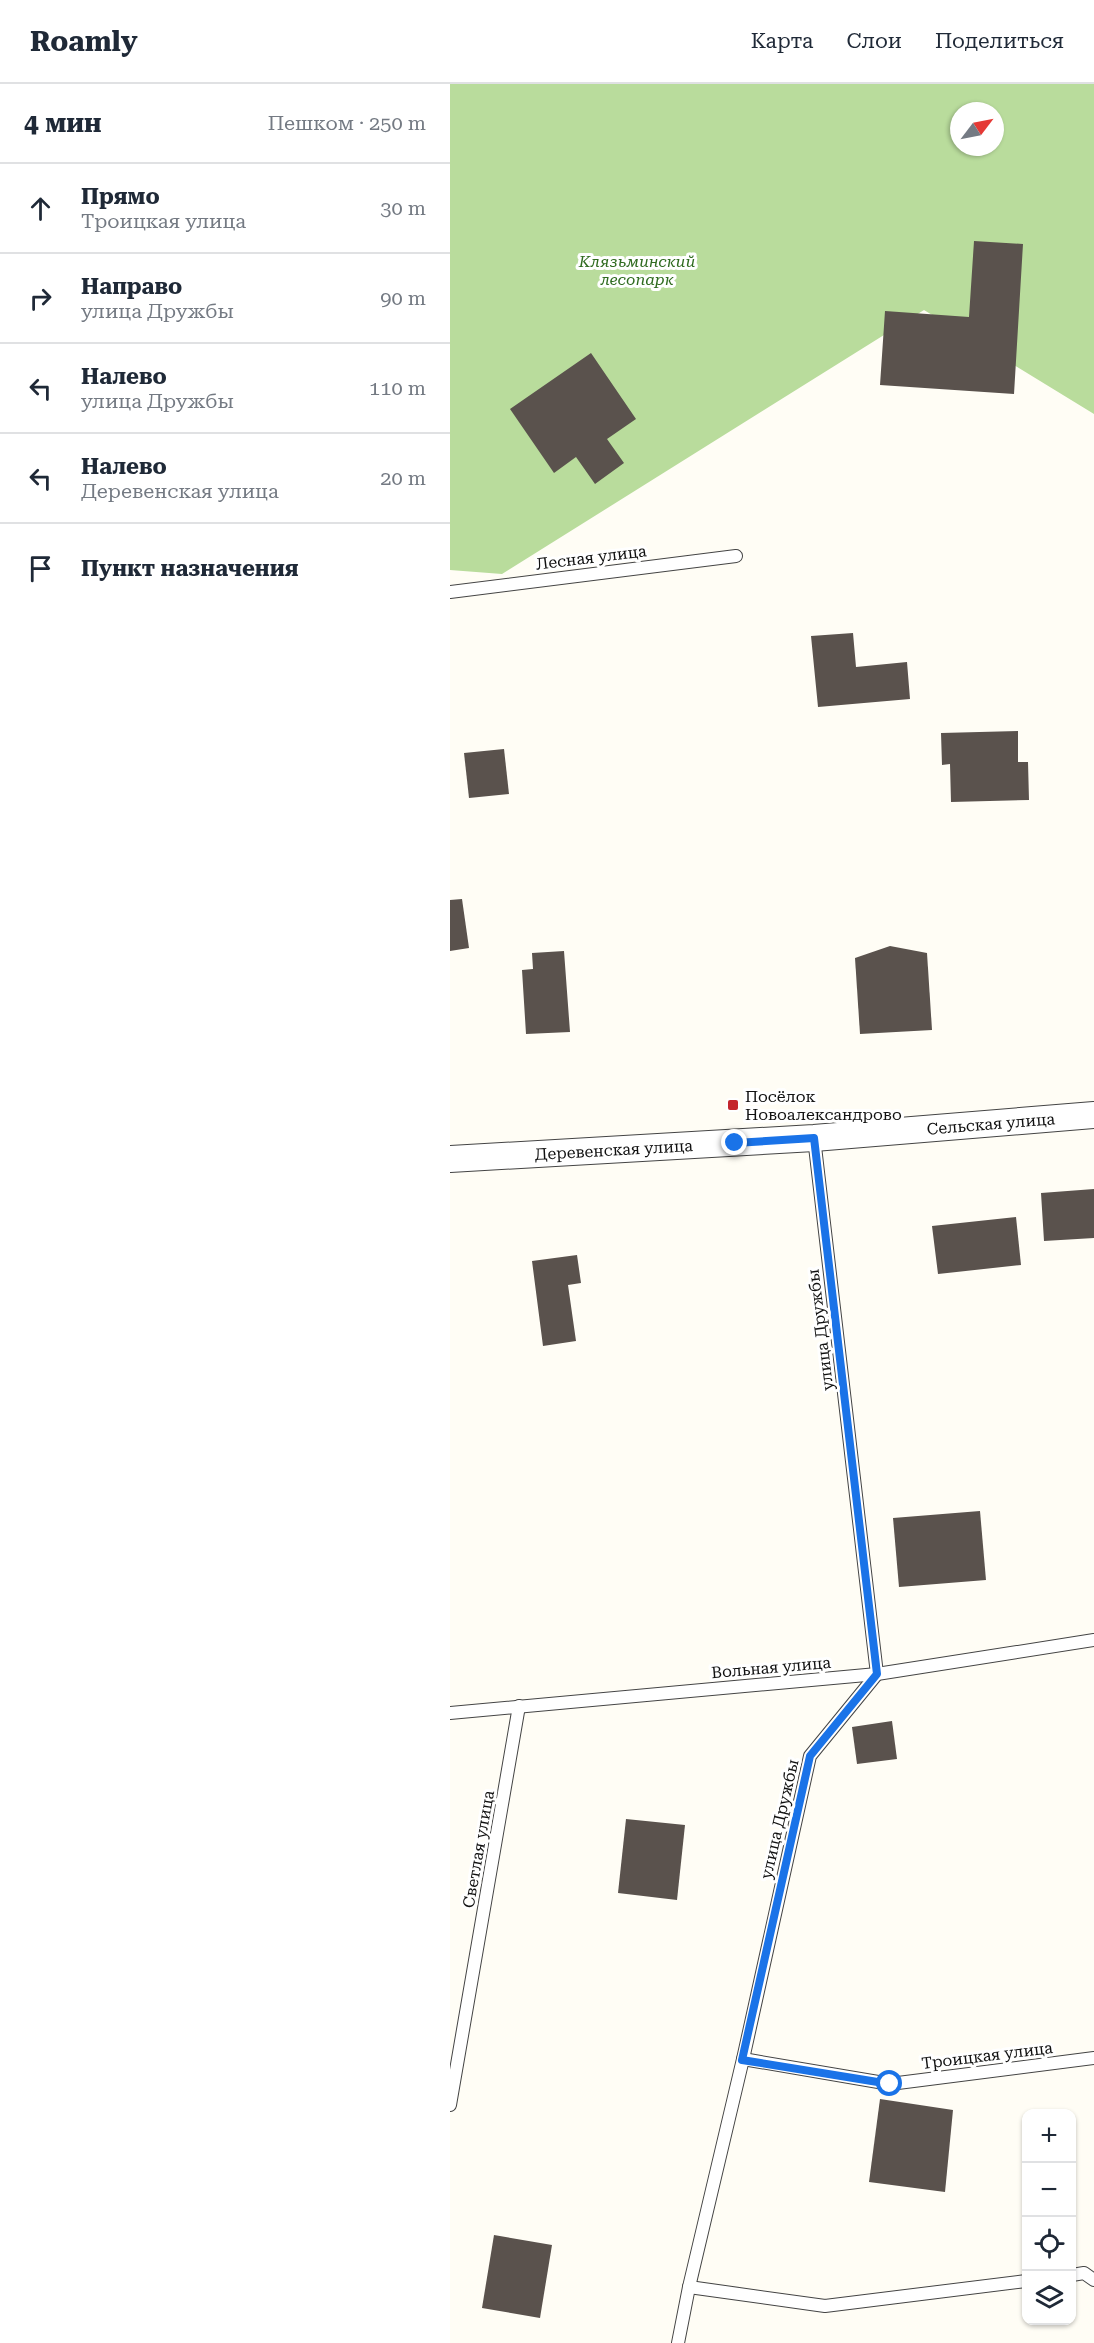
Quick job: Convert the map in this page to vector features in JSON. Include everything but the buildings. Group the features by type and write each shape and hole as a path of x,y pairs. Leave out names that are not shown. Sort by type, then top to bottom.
{"street":[{"name":"Сельская улица","path":"814,1138 1094,1115"},
{"name":"Деревенская улица","path":"450,1159 814,1138"}],"lane":[{"name":"Лесная улица","path":"450,592 736,556"},
{"name":"улица Дружбы","path":"678,2343 810,1756 877,1674 814,1138"},
{"name":"Вольная улица","path":"450,1713 877,1674 1094,1640"},
{"name":"Светлая улица","path":"450,2105 519,1706"},
{"name":"Троицкая улица","path":"742,2060 890,2084 1094,2058"},
{"path":"1076,2274 1084,2273 1094,2280"},
{"path":"689,2287 825,2306 1022,2281"}],"green space":[{"name":"Клязьминский лесопарк","path":"450,84 1094,84 1094,414 924,310 502,574 450,570"}],"place":[{"name":"Посёлок Новоалександрово","path":"733,1105"}],"route":[{"path":"735,1143 814,1138 877,1674 810,1756 742,2060 890,2084"}]}
